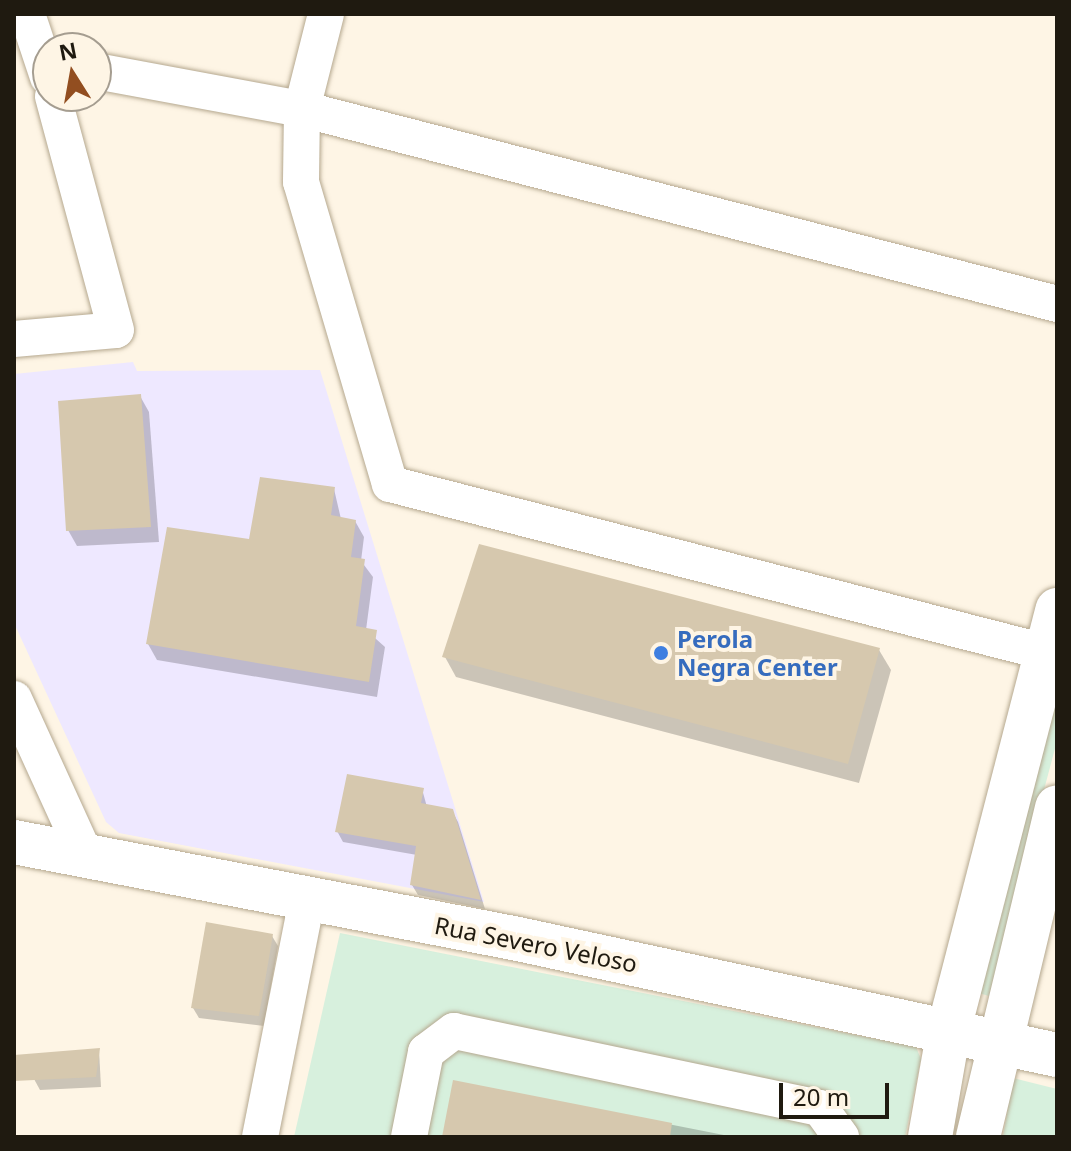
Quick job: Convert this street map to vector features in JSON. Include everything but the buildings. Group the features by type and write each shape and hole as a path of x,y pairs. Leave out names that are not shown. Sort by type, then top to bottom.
{"street":[{"path":"326,14 302,109 301,182 390,484 1052,654"},
{"path":"112,74 302,109 1057,304"},
{"path":"14,339 116,330 57,112"},
{"path":"930,1137 949,1029 1052,654 1057,610"},
{"path":"14,699 85,855"},
{"path":"978,1137 997,1040 1057,807"},
{"name":"Rua Severo Veloso","path":"14,842 949,1029 1057,1055"},
{"path":"260,1137 307,899"},
{"path":"409,1137 426,1052 454,1031 820,1108 841,1137"}],"shaded area":[{"path":"133,362 137,371 320,370 484,902 119,833 106,822 14,623 14,374"}],"green space":[{"path":"1050,704 1057,706 1057,741 989,996 975,992"},
{"path":"340,933 916,1047 921,1059 905,1137 294,1137"},
{"path":"1013,1078 1057,1089 1057,1137 1003,1137"}],"place":[{"name":"Perola Negra Center","path":"661,653"}]}
